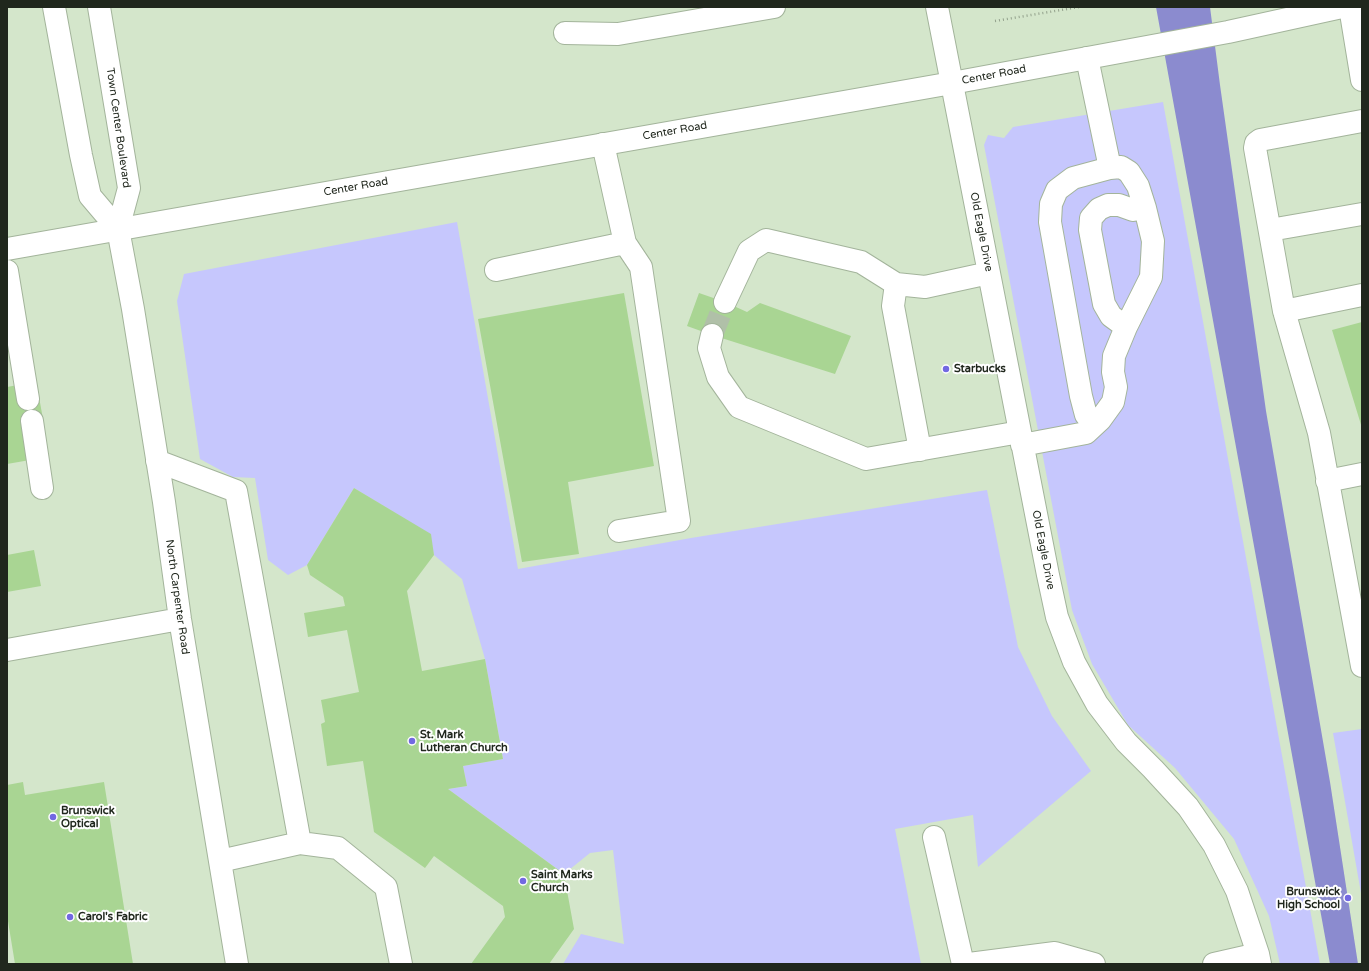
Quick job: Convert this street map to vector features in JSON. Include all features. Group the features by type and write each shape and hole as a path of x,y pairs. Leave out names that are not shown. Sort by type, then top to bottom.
{"street":[{"path":"54,7 79,147 90,196 118,229"},
{"name":"Town Center Boulevard","path":"99,7 129,188 118,229"},
{"path":"565,33 618,34 774,7"},
{"name":"Old Eagle Drive","path":"937,7 1057,617 1074,662 1097,704 1126,742 1188,807 1214,845 1237,891 1259,959"},
{"name":"Center Road","path":"7,249 952,83 1228,32 1342,7"},
{"path":"1350,7 1362,80"},
{"path":"1087,58 1110,168"},
{"path":"1362,121 1260,140 1256,143 1255,148 1284,311 1319,433 1362,666"},
{"path":"603,144 625,243 641,267 679,521 619,531"},
{"path":"712,335 710,348 718,377 739,407 866,459 920,450 1086,433 1095,424 1112,402 1116,387 1113,372 1114,356 1126,327 1151,277 1153,241 1145,208 1138,186 1129,172 1121,167 1110,168 1073,178 1057,190 1051,204 1050,222 1081,396 1086,415 1095,424"},
{"path":"1126,327 1111,316 1104,304 1090,230 1091,218 1099,209 1108,205 1119,205 1133,210 1145,208"},
{"path":"1270,230 1362,214"},
{"name":"North Carpenter Road","path":"118,229 164,502 180,619 237,964"},
{"path":"726,302 749,251 766,240 861,262 896,284 925,287 989,273"},
{"path":"496,270 625,243"},
{"path":"7,271 28,399"},
{"path":"896,284 893,306 920,450"},
{"path":"1284,311 1362,295"},
{"path":"32,420 42,488"},
{"path":"157,461 236,491 300,843"},
{"path":"1327,481 1362,474"},
{"path":"7,650 180,619"},
{"path":"934,837 963,964"},
{"path":"220,861 300,843 338,848 386,886 402,964"},
{"path":"969,964 1055,953 1094,964"},
{"path":"1214,964 1259,959"}],"path":[{"path":"995,21 1079,7"}],"shaded area":[{"path":"1156,7 1210,7 1266,411 1330,782 1358,964 1330,964"},
{"path":"1163,102 1320,964 1280,964 1269,916 1234,839 1175,768 1128,725 1092,664 1072,610 984,145 988,135 1004,138 1013,127"},
{"path":"457,222 518,569 691,538 987,490 1018,647 1052,716 1091,771 978,867 973,815 895,829 921,964 563,964 581,934 624,944 613,850 590,853 564,874 448,789 467,786 463,766 503,759 485,659 462,579 434,555 430,534 354,488 307,565 288,575 268,560 255,478 233,477 200,459 177,301 184,274"},
{"path":"1362,729 1362,899 1333,733"}],"building":[{"path":"624,293 654,466 568,482 579,554 522,562 478,319"},
{"path":"699,293 725,302 747,312 760,303 851,336 835,374 687,326"},
{"path":"1362,322 1362,428 1332,330"},
{"path":"18,385 21,400 39,397 43,419 30,460 7,464 7,387"},
{"name":"St. Mark Lutheran Church","path":"354,488 431,534 434,555 407,591 422,671 485,659 503,759 463,766 467,786 448,789 564,874 574,929 549,964 471,964 505,917 503,906 434,856 425,868 374,832 363,761 327,766 321,724 325,722 321,700 359,692 347,630 308,637 304,613 345,606 343,597 310,575 307,565"},
{"path":"34,550 41,586 7,592 7,555"},
{"path":"23,782 25,795 104,782 133,964 15,964 7,915 7,785"}],"tunnel":[{"path":"712,335 725,302"}],"place":[{"name":"Starbucks","path":"946,369"},
{"name":"St. Mark Lutheran Church","path":"412,741"},
{"name":"Brunswick Optical","path":"53,817"},
{"name":"Saint Marks Church","path":"523,881"},
{"name":"Brunswick High School","path":"1348,898"},
{"name":"Carol's Fabric","path":"70,917"}]}
